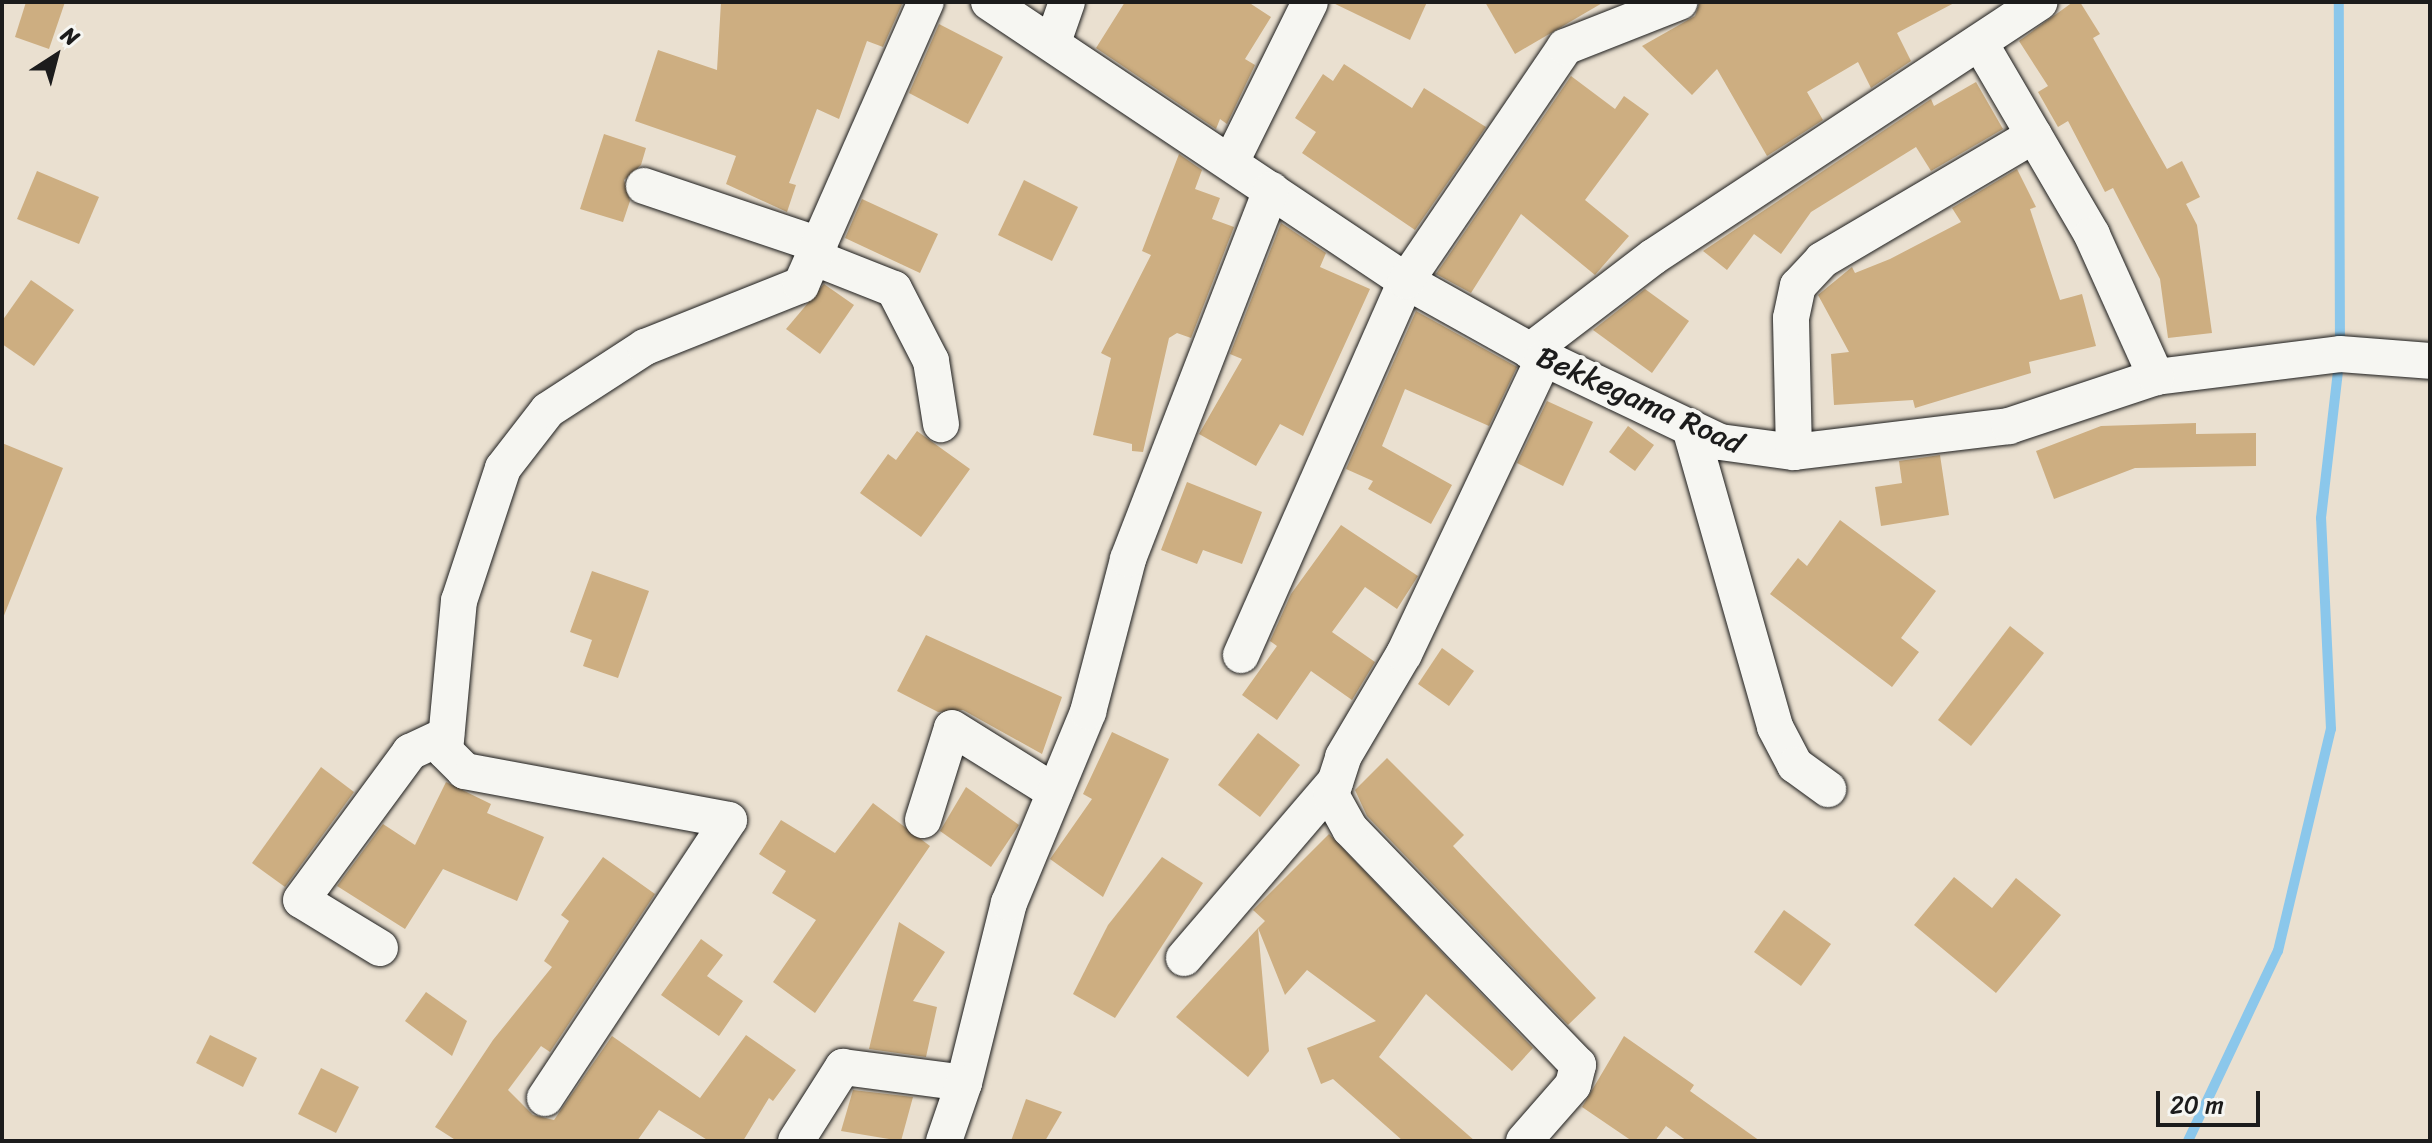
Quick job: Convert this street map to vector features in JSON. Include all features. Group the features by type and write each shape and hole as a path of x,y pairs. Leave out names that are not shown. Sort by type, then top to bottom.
{"street":[{"path":"545,1098 729,820 465,771 445,751 459,601 503,468 548,410 645,347 801,285 926,2"},
{"name":"Bekkegama Road","path":"989,2 1406,281 1537,355 1690,428 1763,453 2009,426 2156,377 2340,354 2430,361"},
{"path":"1053,42 1067,2"},
{"path":"1231,162 1310,2"},
{"path":"1241,655 1406,281 1565,47 1679,2"},
{"path":"1524,1141 1573,1085 1578,1065 1350,829 1331,795 1335,782 1404,654 1537,355 1653,257 2039,2"},
{"path":"1980,43 2092,235 2156,377"},
{"path":"1794,452 1791,318 1798,286 1822,260 2034,135"},
{"path":"644,186 816,251 894,289 931,361 941,424"},
{"path":"944,1141 964,1083 1009,903 1088,712 1128,559 1271,190"},
{"path":"1690,428 1775,727 1795,765 1828,789"},
{"path":"923,820 952,728 1055,792"},
{"path":"380,948 301,900 410,752 446,735"},
{"path":"1184,958 1335,782"},
{"path":"796,1141 843,1067 964,1083"}],"building":[{"path":"26,2 65,2 49,49 15,37"},
{"path":"721,2 903,2 883,47 867,41 839,119 817,109 789,183 796,185 787,212 726,184 736,156 635,121 658,50 717,70"},
{"path":"1125,2 1248,2 1271,17 1245,59 1255,65 1227,124 1220,119 1216,129 1096,48"},
{"path":"1331,2 1427,2 1410,40"},
{"path":"1485,2 1604,2 1515,54"},
{"path":"1700,2 1956,2 1897,33 1911,61 1871,88 1858,62 1807,92 1823,120 1767,156 1717,69 1692,95 1642,46 1695,16"},
{"path":"2073,2 2080,2 2100,34 2093,38 2167,169 2182,161 2200,197 2186,204 2197,225 2212,333 2168,338 2160,279 2113,188 2105,192 2068,121 2058,127 2038,92 2048,86 2019,41"},
{"path":"939,24 1003,57 968,124 909,93"},
{"path":"1344,64 1412,108 1424,88 1486,127 1415,230 1302,153 1316,132 1295,118 1323,74 1333,81"},
{"path":"1571,76 1615,109 1624,96 1649,114 1585,200 1629,236 1595,275 1521,214 1471,293 1436,274"},
{"path":"1976,82 2003,129 1931,171 1916,147 1811,212 1781,254 1754,234 1727,270 1703,251 1931,99 1934,106"},
{"path":"604,134 646,148 641,165 624,180 630,201 623,222 580,209"},
{"path":"1179,154 1202,170 1195,189 1220,198 1212,219 1234,227 1191,338 1177,333 1169,338 1143,452 1132,451 1132,444 1093,435 1111,358 1101,353 1151,255 1142,251"},
{"path":"2017,169 2036,207 2030,209 2060,300 2082,294 2096,346 2029,362 2031,373 1915,408 1913,400 1834,405 1831,354 1849,352 1818,295 1852,267 1855,273 1890,259 1961,222 1952,208"},
{"path":"37,171 99,197 79,244 17,219"},
{"path":"1024,180 1078,207 1052,261 998,235"},
{"path":"862,199 938,234 920,273 845,238"},
{"path":"1281,223 1326,253 1320,267 1370,289 1303,436 1280,424 1256,466 1199,434 1242,359 1230,354"},
{"path":"31,280 74,310 34,366 2,344 2,321"},
{"path":"824,284 854,305 820,354 786,329"},
{"path":"1645,289 1689,321 1652,373 1593,330"},
{"path":"1416,311 1517,367 1489,426 1405,389 1382,446 1452,485 1431,524 1368,489 1373,481 1346,469"},
{"path":"1547,401 1593,422 1563,486 1517,463"},
{"path":"2196,423 2196,434 2256,433 2256,466 2135,468 2054,499 2036,451 2101,426"},
{"path":"1628,426 1654,445 1635,471 1609,452"},
{"path":"917,431 970,469 921,537 860,493 888,454 896,460"},
{"path":"2,443 63,468 3,618 2,617"},
{"path":"1940,455 1949,515 1881,526 1875,487 1902,483 1899,461"},
{"path":"1187,482 1262,512 1242,564 1203,550 1197,564 1161,550"},
{"path":"1840,520 1936,591 1901,638 1919,652 1892,687 1770,594 1798,558 1807,566"},
{"path":"1341,525 1418,576 1397,609 1365,587 1332,632 1375,662 1352,700 1311,671 1277,720 1242,695 1277,646 1270,641 1291,594"},
{"path":"592,571 649,591 618,678 583,666 592,640 570,632"},
{"path":"2010,626 2044,653 1971,746 1938,720"},
{"path":"926,635 1062,697 1042,754 963,710 938,712 897,691"},
{"path":"1442,648 1474,671 1449,706 1418,684"},
{"path":"1112,732 1169,759 1103,897 1050,859 1092,799 1083,794"},
{"path":"1258,733 1300,765 1260,817 1218,785"},
{"path":"1387,758 1464,835 1453,846 1596,998 1568,1025 1367,816 1355,790"},
{"path":"321,767 354,792 285,887 252,863"},
{"path":"446,782 491,804 487,813 544,837 517,901 443,869 405,929 337,886 383,824 415,845"},
{"path":"966,787 1019,825 991,867 940,831"},
{"path":"873,803 930,846 815,1013 773,982 816,920 772,893 786,871 759,854 781,820 835,853"},
{"path":"1329,834 1533,1048 1512,1071 1426,994 1379,1057 1475,1141 1403,1141 1333,1079 1321,1084 1307,1048 1376,1021 1307,970 1285,995 1258,928 1265,921 1253,910"},
{"path":"603,857 655,894 550,1052 541,1046 508,1090 533,1115 554,1120 612,1036 700,1098 746,1035 796,1070 773,1101 769,1098 743,1141 709,1141 659,1110 637,1141 457,1141 435,1127 493,1040 552,967 544,961 569,921 561,915"},
{"path":"1162,857 1203,883 1115,1018 1073,994 1108,925"},
{"path":"1954,877 1992,908 2016,878 2061,915 1996,993 1914,925"},
{"path":"1784,910 1831,944 1801,986 1754,952"},
{"path":"899,922 945,952 913,1001 937,1007 926,1057 869,1049"},
{"path":"1258,928 1269,1051 1248,1077 1176,1017"},
{"path":"701,939 723,955 707,976 743,1001 719,1036 661,995"},
{"path":"426,992 467,1021 452,1056 405,1021"},
{"path":"210,1035 257,1058 243,1087 196,1063"},
{"path":"1624,1036 1694,1085 1690,1091 1760,1141 1687,1141 1666,1126 1655,1141 1632,1141 1582,1107"},
{"path":"321,1068 359,1087 336,1133 298,1114"},
{"path":"853,1090 913,1097 901,1141 841,1131"},
{"path":"1026,1099 1062,1112 1045,1141 1011,1141"}],"waterway":[{"path":"2188,1141 2278,951 2331,729 2321,518 2340,354 2339,2"}]}
